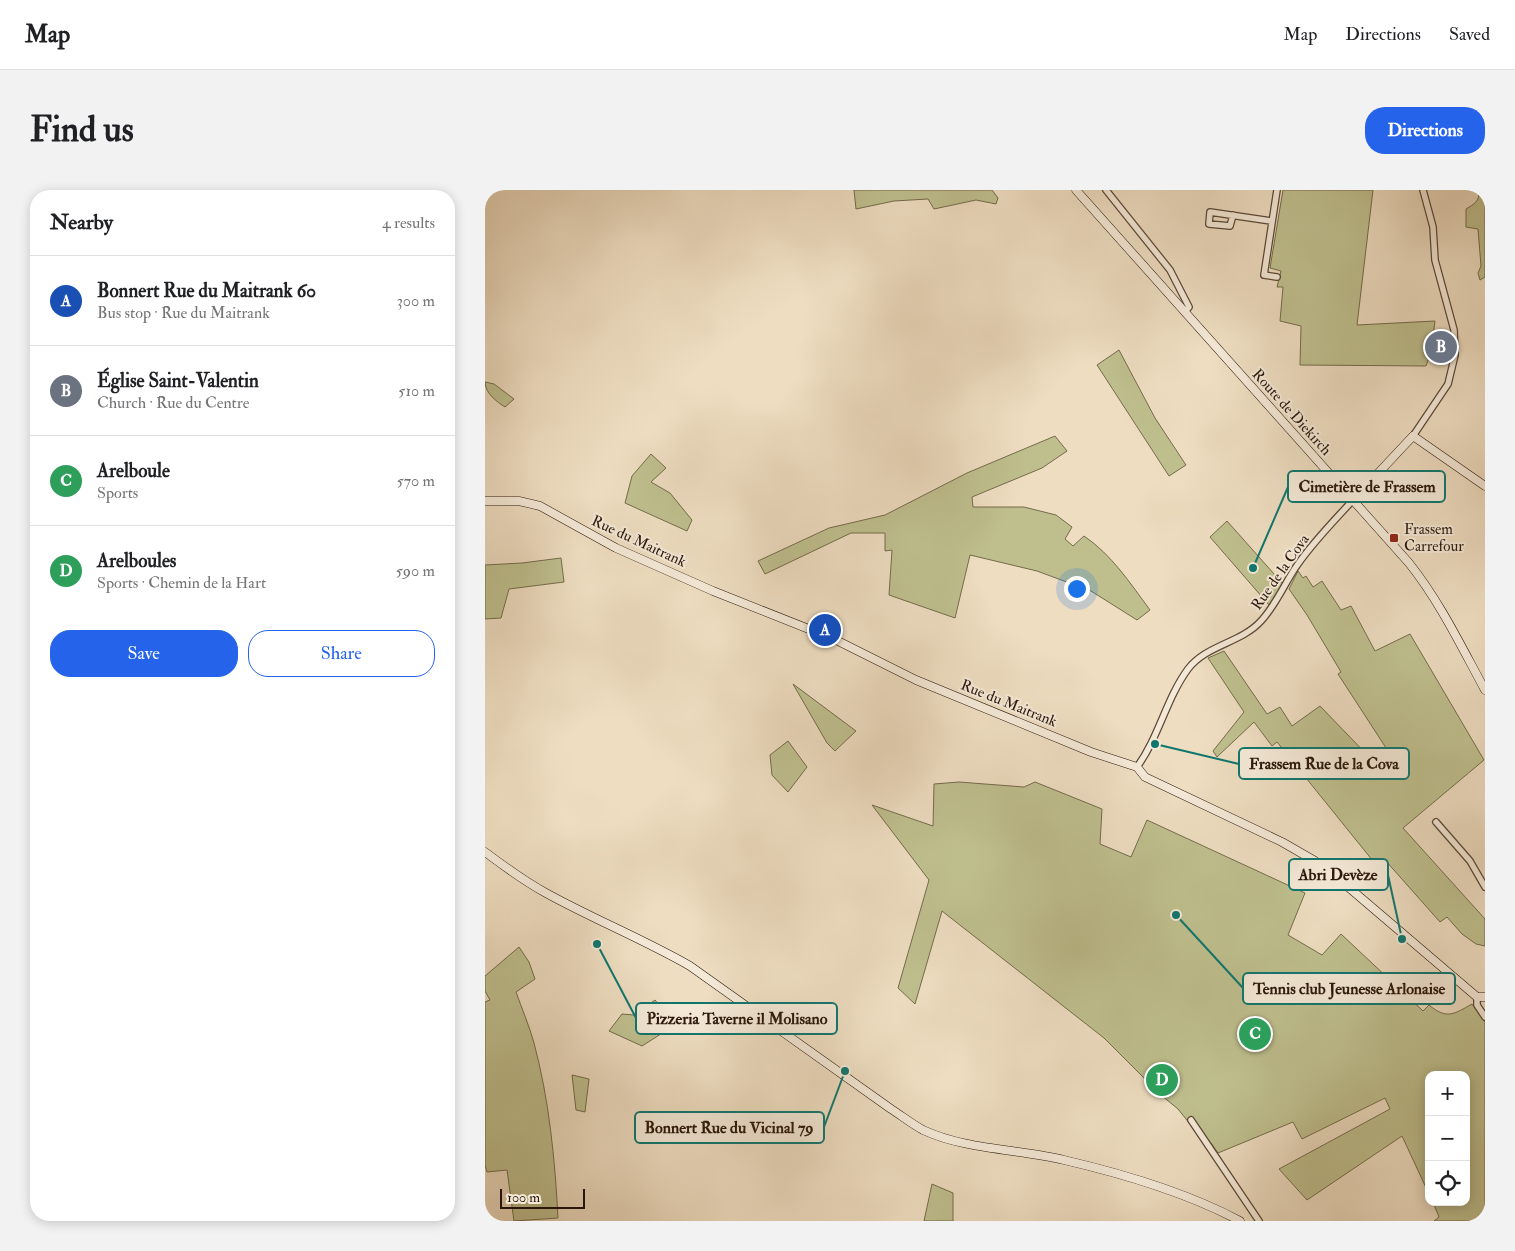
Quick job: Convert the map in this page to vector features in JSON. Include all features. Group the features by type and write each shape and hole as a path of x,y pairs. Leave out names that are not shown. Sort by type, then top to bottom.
{"street":[{"name":"Route de Diekirch","path":"1076,190 1409,563 1428,587 1447,617 1485,690"},
{"path":"1107,190 1170,270 1189,307 1185,312"},
{"path":"1277,190 1264,275 1277,277"},
{"path":"1353,500 1413,436 1448,384 1455,354 1454,330 1435,260 1433,227 1423,190"},
{"path":"1233,215 1271,221"},
{"path":"1413,436 1485,486"},
{"name":"Rue de la Cova","path":"1137,767 1157,732 1178,686 1193,663 1243,636 1262,620 1283,591 1297,564 1353,500"},
{"name":"Rue du Maitrank","path":"485,501 519,502 540,506 613,546 713,590 834,638 916,680 1091,752 1137,767 1145,777 1282,842 1315,861 1481,997"},
{"path":"1436,822 1470,861 1485,887"},
{"path":"485,852 527,882 690,966 923,1130 955,1141 1063,1160 1123,1175 1196,1200 1240,1221"},
{"path":"1481,997 1477,1004 1485,1016"},
{"path":"1191,1120 1259,1221"}],"green space":[{"path":"854,190 992,190 998,198 996,204 976,200 934,209 928,199 894,201 856,209"},
{"path":"1283,190 1373,190 1357,325 1435,321 1431,352 1426,366 1300,365 1301,326 1280,321 1283,287 1277,287 1281,271 1270,268"},
{"path":"1478,190 1485,190 1485,277 1480,280 1478,273 1481,266 1478,229 1466,227 1466,209 1478,200"},
{"path":"1119,350 1155,418 1186,465 1169,476 1097,365"},
{"path":"485,382 494,384 514,399 505,407 489,393"},
{"path":"1055,436 1067,451 1042,468 972,497 973,507 1024,507 1056,515 1072,527 1065,539 1073,546 1084,536 1112,561 1128,580 1150,610 1137,620 1091,591 1037,571 970,555 955,618 889,595 892,550 885,551 885,533 851,533 765,574 758,561 829,528 885,515 967,473"},
{"path":"651,454 666,468 651,482 670,493 692,520 687,531 625,503 632,476"},
{"path":"1227,521 1283,584 1269,605 1210,537"},
{"path":"561,558 564,582 509,589 501,618 485,619 485,565"},
{"path":"1298,571 1303,578 1306,576 1313,587 1322,581 1341,610 1351,606 1375,651 1410,634 1484,760 1403,828 1485,919 1485,946 1476,944 1462,934 1447,917 1440,922 1385,860 1377,866 1277,742 1272,746 1254,722 1217,757 1213,751 1244,712 1208,658 1224,651 1267,714 1280,707 1292,726 1320,706 1374,762 1388,751 1338,674 1341,672 1289,589"},
{"path":"793,684 856,731 835,751 827,743"},
{"path":"788,741 807,767 788,792 772,775 770,755"},
{"path":"959,782 1024,787 1035,782 1102,809 1100,844 1131,857 1147,820 1305,893 1288,935 1322,955 1341,934 1423,1011 1429,1005 1441,1013 1451,1014 1472,1004 1485,1022 1485,1221 1434,1221 1439,1217 1435,1206 1470,1206 1470,1071 1425,1071 1425,1185 1402,1136 1307,1200 1279,1169 1390,1109 1385,1098 1302,1139 1293,1122 1218,1153 1211,1143 1202,1139 1178,1109 1161,1095 1104,1038 942,911 915,1004 898,988 929,880 872,805 933,826 934,784"},
{"path":"519,947 529,962 535,979 516,992 532,1036 544,1086 553,1151 558,1218 514,1221 507,1170 487,1172 485,1165 485,1002 490,1000 485,991 485,976"},
{"path":"655,1000 675,1025 642,1046 609,1031 622,1014 634,1015"},
{"path":"572,1075 589,1079 585,1112 576,1110"},
{"path":"932,1184 953,1193 953,1221 924,1221"}],"place":[{"name":"Église Saint-Valentin","path":"1441,347"},
{"name":"Frassem Carrefour","path":"1394,538"},
{"name":"Cimetière de Frassem","path":"1253,568"},
{"name":"Bonnert Rue du Maitrank 60","path":"825,630"},
{"name":"Frassem Rue de la Cova","path":"1155,744"},
{"name":"Tennis club Jeunesse Arlonaise","path":"1176,915"},
{"name":"Abri Devèze","path":"1402,939"},
{"name":"Pizzeria Taverne il Molisano","path":"597,944"},
{"name":"Arelboule","path":"1255,1034"},
{"name":"Bonnert Rue du Vicinal 79","path":"845,1071"},
{"name":"Arelboules","path":"1162,1080"}]}
